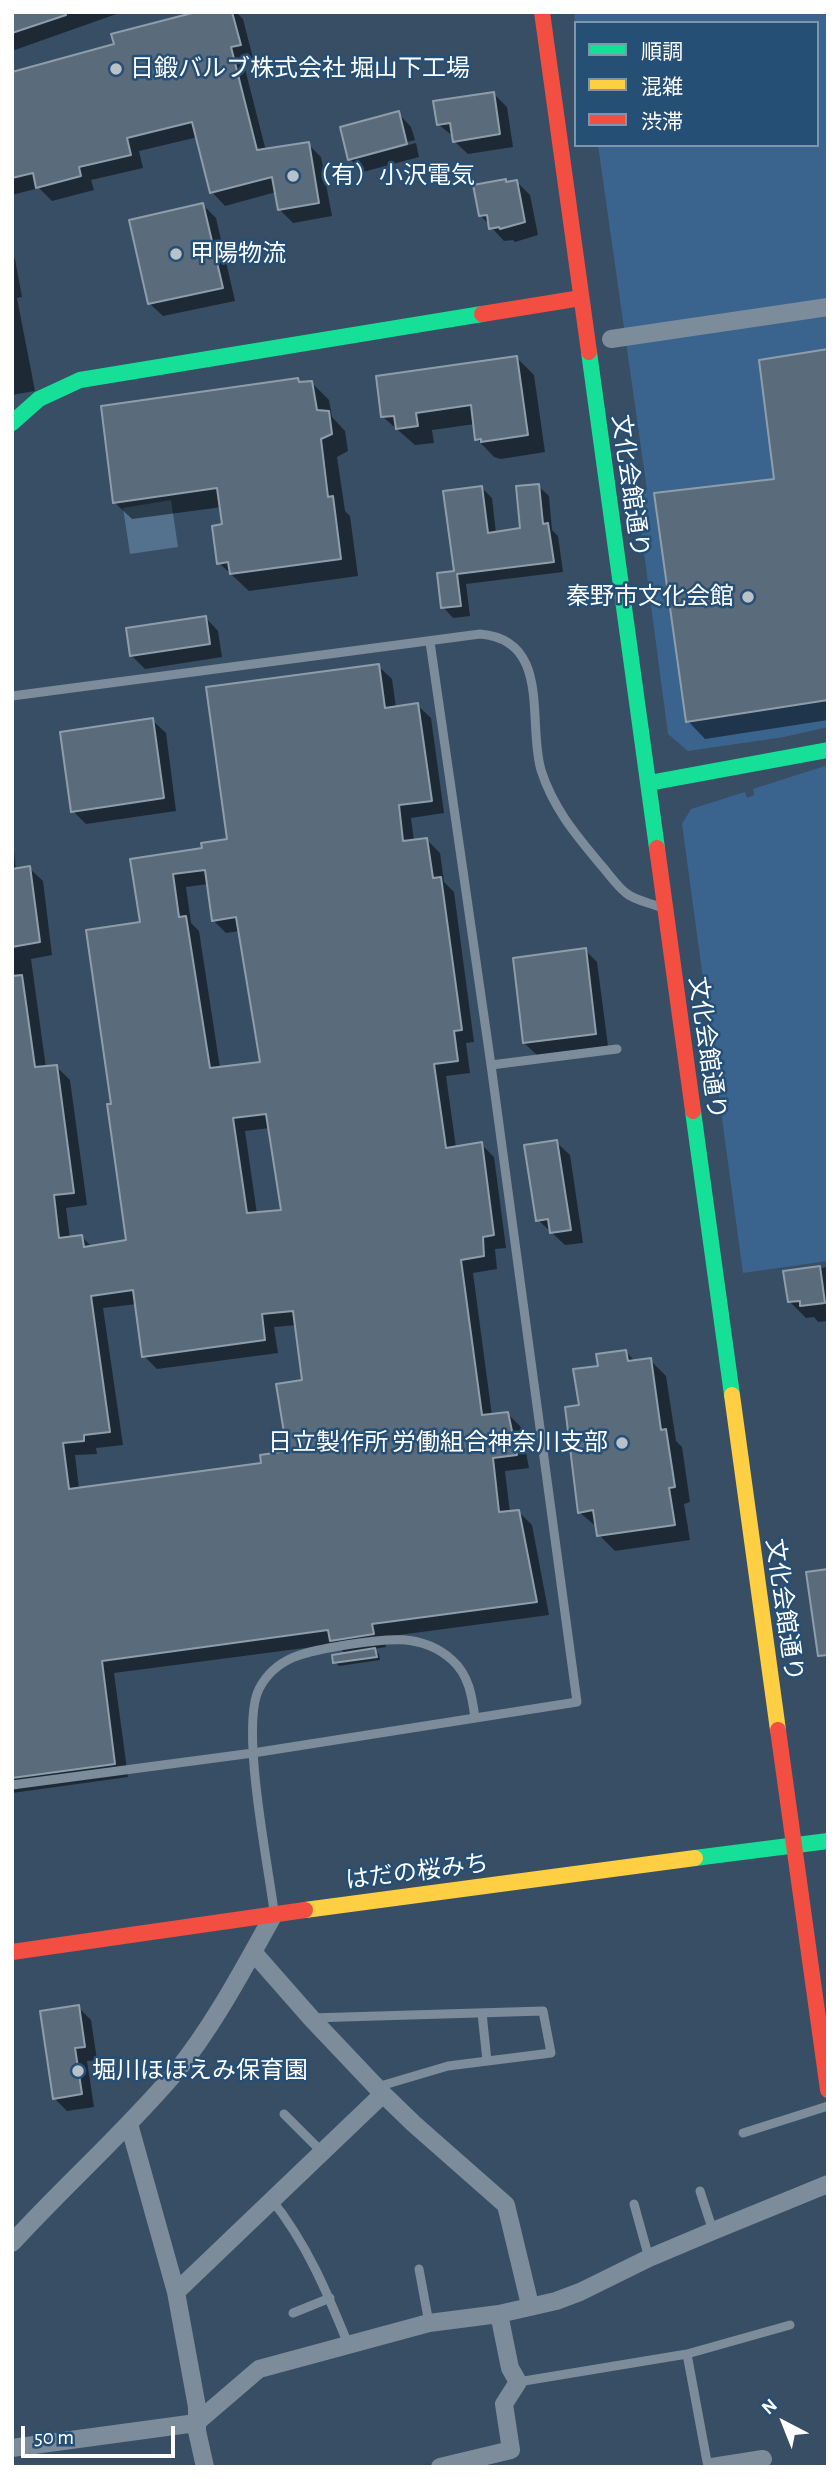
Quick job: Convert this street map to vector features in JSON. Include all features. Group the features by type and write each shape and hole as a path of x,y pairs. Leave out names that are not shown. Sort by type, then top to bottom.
{"street":[{"name":"文化会館通り","path":"542,12 828,2090"},
{"path":"12,423 39,399 80,380 581,298"},
{"path":"611,339 828,307"},
{"path":"649,783 828,750"},
{"name":"はだの桜みち","path":"12,1952 274,1914 828,1841"},
{"path":"12,2243 129,2124 193,2050 274,1914"},
{"path":"253,1952 380,2091 506,2205 530,2305"},
{"path":"176,2292 380,2091"},
{"path":"129,2124 176,2292 205,2467"},
{"path":"12,2448 196,2423 259,2369 429,2323 499,2314 556,2301 649,2258 828,2184"},
{"path":"440,2467 511,2449 504,2404 518,2382 510,2368 499,2314"},
{"path":"710,2467 763,2459"}],"lane":[{"path":"12,696 497,635 518,649 531,673 540,767 550,795 564,821 627,895 665,909"},
{"path":"12,1785 253,1753 577,1702 491,1065 430,642"},
{"path":"491,1065 617,1049"},
{"path":"274,1914 253,1753 253,1706 259,1689 270,1674 285,1661 301,1653 391,1637 418,1641 453,1660 464,1674 471,1692 475,1718"},
{"path":"311,2018 544,2011 551,2053 448,2066 380,2091"},
{"path":"482,2012 487,2061"},
{"path":"743,2133 828,2106"},
{"path":"284,2114 321,2151"},
{"path":"700,2191 713,2231"},
{"path":"271,2199 289,2222 330,2298 348,2344"},
{"path":"634,2204 649,2258"},
{"path":"419,2269 429,2323"},
{"path":"293,2313 330,2298"},
{"path":"518,2382 687,2354 790,2325"},
{"path":"687,2354 710,2467"}],"shaded area":[{"path":"574,12 828,12 828,727 784,737 688,751 668,734 636,492 647,490 598,147 819,147 819,21 575,21"},
{"path":"171,500 178,547 130,554 123,508"},
{"path":"828,765 828,1261 743,1273 682,824 691,809 745,792 747,798 754,795 753,789"}],"building":[{"name":"日鍛バルブ株式会社 堀山下工場","path":"12,12 65,12 66,15 12,33"},
{"path":"196,12 232,12 241,45 231,47 257,150 309,142 319,203 278,210 272,177 210,193 192,122 127,138 131,155 79,167 81,176 36,188 33,173 12,178 12,72 114,44 111,34"},
{"path":"494,92 500,134 453,142 450,123 437,125 433,101"},
{"path":"399,111 407,144 348,160 340,127"},
{"path":"506,179 506,182 517,180 525,222 489,229 487,215 479,216 473,185"},
{"name":"甲陽物流","path":"203,203 223,288 148,304 129,220"},
{"name":"秦野市文化会館","path":"828,349 828,700 686,722 654,493 774,479 759,360"},
{"path":"517,356 528,435 481,442 481,439 475,440 471,405 416,413 418,426 396,429 394,416 381,417 376,376"},
{"path":"298,378 299,382 312,381 317,410 329,411 332,434 321,439 328,497 333,496 341,559 230,574 228,562 217,564 212,526 222,524 217,488 113,503 101,406"},
{"path":"539,484 543,524 548,523 554,562 457,574 461,606 441,608 437,573 454,571 443,491 482,486 488,533 520,528 516,486"},
{"path":"206,616 210,644 130,656 126,628"},
{"path":"379,664 385,708 418,703 432,801 399,805 403,841 427,838 433,878 441,877 462,1030 454,1031 458,1061 434,1064 446,1148 482,1142 494,1235 483,1237 484,1256 461,1260 482,1415 508,1412 517,1455 493,1458 499,1512 519,1510 537,1602 372,1624 374,1634 330,1641 328,1630 102,1661 115,1764 12,1778 12,976 22,975 35,1067 57,1065 74,1193 54,1195 59,1238 82,1235 84,1247 126,1240 107,1104 111,1104 86,930 140,922 130,859 202,848 201,843 227,839 206,687","holes":["205,870 212,921 236,917 260,1062 210,1068 186,916 179,917 173,874","266,1114 281,1210 247,1213 233,1118","133,1290 142,1357 265,1340 262,1314 293,1311 302,1380 276,1384 287,1451 260,1455 261,1463 69,1489 63,1443 84,1441 84,1435 110,1432 91,1296"]},
{"path":"153,718 164,798 71,812 60,732"},
{"path":"30,866 40,942 12,947 12,869"},
{"path":"586,948 596,1034 523,1043 513,958"},
{"path":"557,1140 571,1230 550,1233 548,1219 536,1221 524,1145"},
{"path":"820,1266 825,1303 800,1306 800,1301 788,1302 783,1271"},
{"name":"日立製作所 労働組合神奈川支部","path":"626,1350 628,1361 651,1358 661,1430 666,1429 675,1487 669,1488 675,1525 597,1536 593,1510 578,1513 565,1407 579,1405 573,1369 598,1366 596,1354"},
{"path":"828,1569 828,1655 818,1656 806,1572"},
{"path":"375,1648 377,1657 333,1663 332,1655"},
{"path":"79,2005 85,2047 75,2048 82,2094 53,2099 40,2011"}],"traffic: fast":[{"path":"12,423 39,399 80,380 482,314"},
{"path":"589,352 657,848"},
{"path":"649,783 828,750"},
{"path":"693,1111 732,1395"},
{"path":"695,1858 828,1841"}],"traffic: slow":[{"path":"732,1395 778,1730"},
{"path":"305,1910 695,1858"}],"traffic: jam":[{"path":"542,12 589,352"},
{"path":"482,314 581,298"},
{"path":"657,848 693,1111"},
{"path":"778,1730 828,2090"},
{"path":"12,1952 305,1910"}],"place":[{"name":"日鍛バルブ株式会社 堀山下工場","path":"116,69"},
{"name":"（有）小沢電気","path":"293,176"},
{"name":"甲陽物流","path":"176,254"},
{"name":"秦野市文化会館","path":"748,597"},
{"name":"日立製作所 労働組合神奈川支部","path":"622,1443"},
{"name":"堀川ほほえみ保育園","path":"78,2071"}]}
